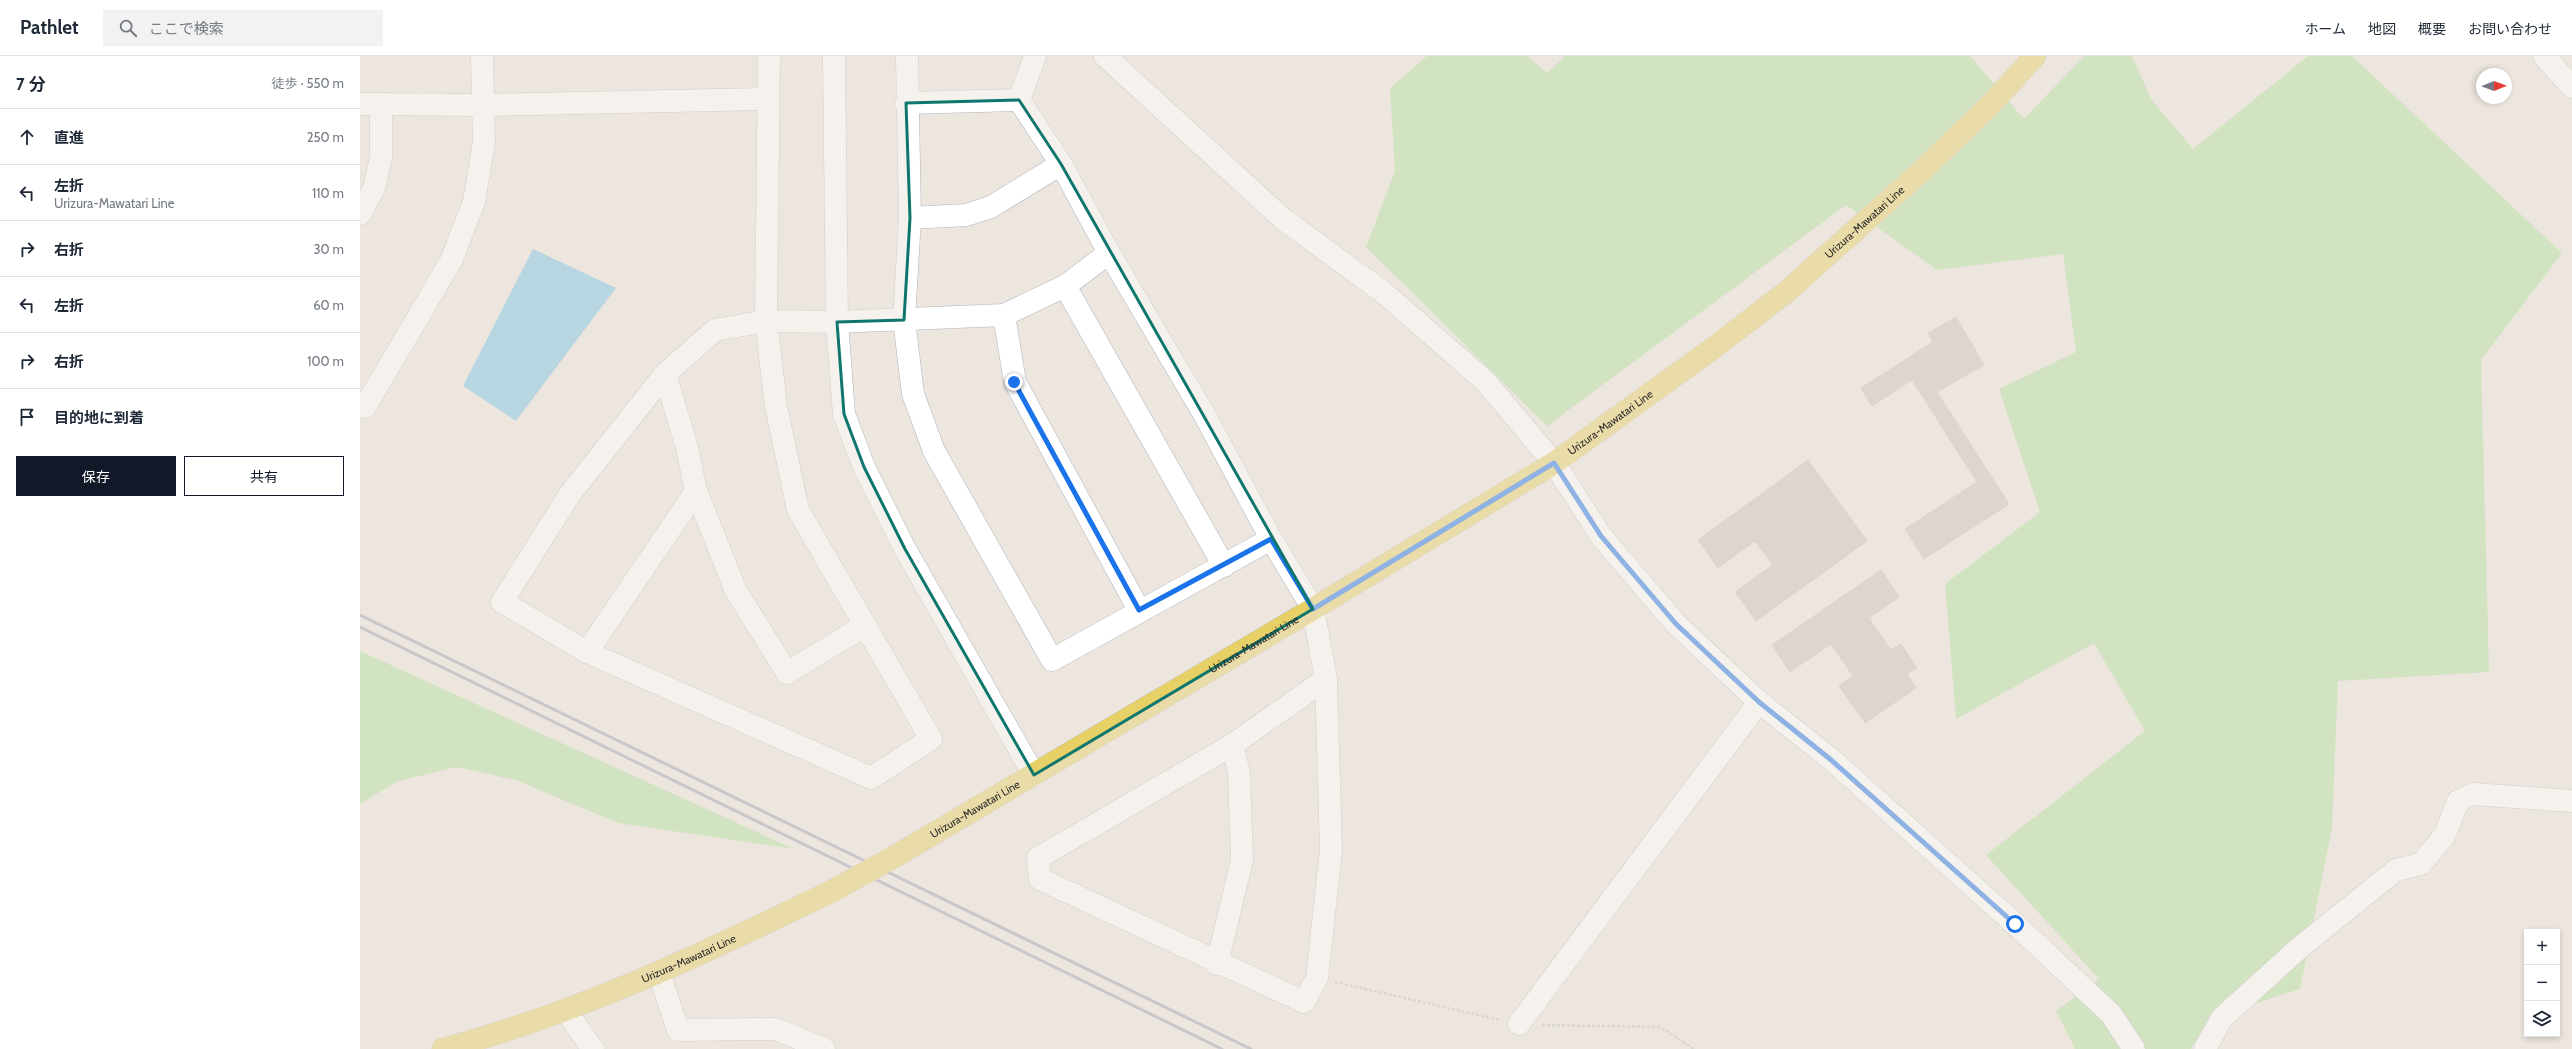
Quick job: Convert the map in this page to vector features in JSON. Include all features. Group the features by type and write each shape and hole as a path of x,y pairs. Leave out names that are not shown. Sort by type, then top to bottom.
{"main road":[{"name":"Urizura-Mawatari Line","path":"443,1049 566,1011 659,973 834,890 894,857 1034,775 1313,609 1554,463 1712,350 1785,293 1925,168 1992,103 2035,56"}],"street":[{"path":"360,404 366,407 451,261 474,202 484,142 481,106 482,56"},
{"path":"769,56 766,321 776,406 798,510 931,739 871,778 587,652 502,602 570,494 666,374 715,330 766,321 837,322 1004,315 1065,286 1109,253"},
{"path":"834,56 837,322 844,414 864,468 905,549 1034,775"},
{"path":"907,56 906,103 910,218 904,320 913,394 934,452 1052,660 1139,610 1224,566 1271,539"},
{"path":"1019,100 1035,56"},
{"path":"1105,56 1283,219 1383,292 1485,381 1554,463 1601,536 1676,624 1759,702 1830,759 2015,924 2111,1014 2134,1049"},
{"path":"2544,56 2572,87"},
{"path":"360,104 481,106 768,99"},
{"path":"906,103 1019,100"},
{"path":"1019,100 1061,164 1109,253 1204,414 1271,539 1313,609 1326,679 1331,850 1317,978 1304,1002 1217,964 1040,879 1038,858 1232,745 1326,679"},
{"path":"360,214 374,188 381,158 381,104"},
{"path":"910,218 966,215 991,207 1061,164"},
{"path":"1065,286 1224,566"},
{"path":"1004,315 1014,382 1139,610"},
{"path":"666,374 696,491 735,589 787,673 864,626"},
{"path":"587,652 696,491"},
{"path":"1519,1024 1759,702"},
{"path":"1217,964 1242,860 1239,772 1232,745"},
{"path":"2205,1049 2222,1018 2298,949 2396,870 2421,864 2445,836 2458,801 2473,794 2572,801"},
{"path":"659,973 678,1030 776,1029 824,1049"},
{"path":"566,1011 593,1049"}],"highlighted area":[{"path":"1019,100 1061,164 1313,609 1034,775 905,549 864,467 844,414 837,322 904,320 910,218 906,103"}],"green space":[{"path":"1427,56 1527,56 1547,73 1565,56 1970,56 2024,119 2084,56 2132,56 2151,99 2193,149 2308,56 2352,56 2562,253 2481,360 2489,672 2338,681 2332,828 2300,989 2209,1018 2191,1049 2075,1049 2056,1011 2099,979 1986,855 2145,731 2094,643 1956,719 1945,584 2040,512 1999,389 2076,352 2063,254 1937,270 1846,205 1547,426 1366,247 1395,171 1390,88"},
{"path":"360,651 794,849 618,823 516,780 457,767 398,781 360,804"}],"water":[{"path":"533,249 616,288 516,421 463,386"}],"building":[{"path":"1956,317 1984,365 1937,392 2009,504 1924,559 1905,529 1977,482 1912,380 1872,406 1861,388 1933,342 1928,333"},
{"path":"1808,460 1867,541 1756,621 1735,592 1773,565 1755,541 1718,568 1698,540"},
{"path":"1881,570 1899,597 1869,618 1891,650 1901,644 1917,668 1907,674 1916,688 1865,723 1839,686 1853,676 1831,644 1790,672 1772,645"}],"railway":[{"path":"360,615 1251,1049"},
{"path":"360,627 1222,1049"}],"route":[{"path":"1014,382 1139,610 1224,566 1271,539 1313,609 1554,463 1601,536 1676,624 1759,702 1830,759 2015,924"}]}
